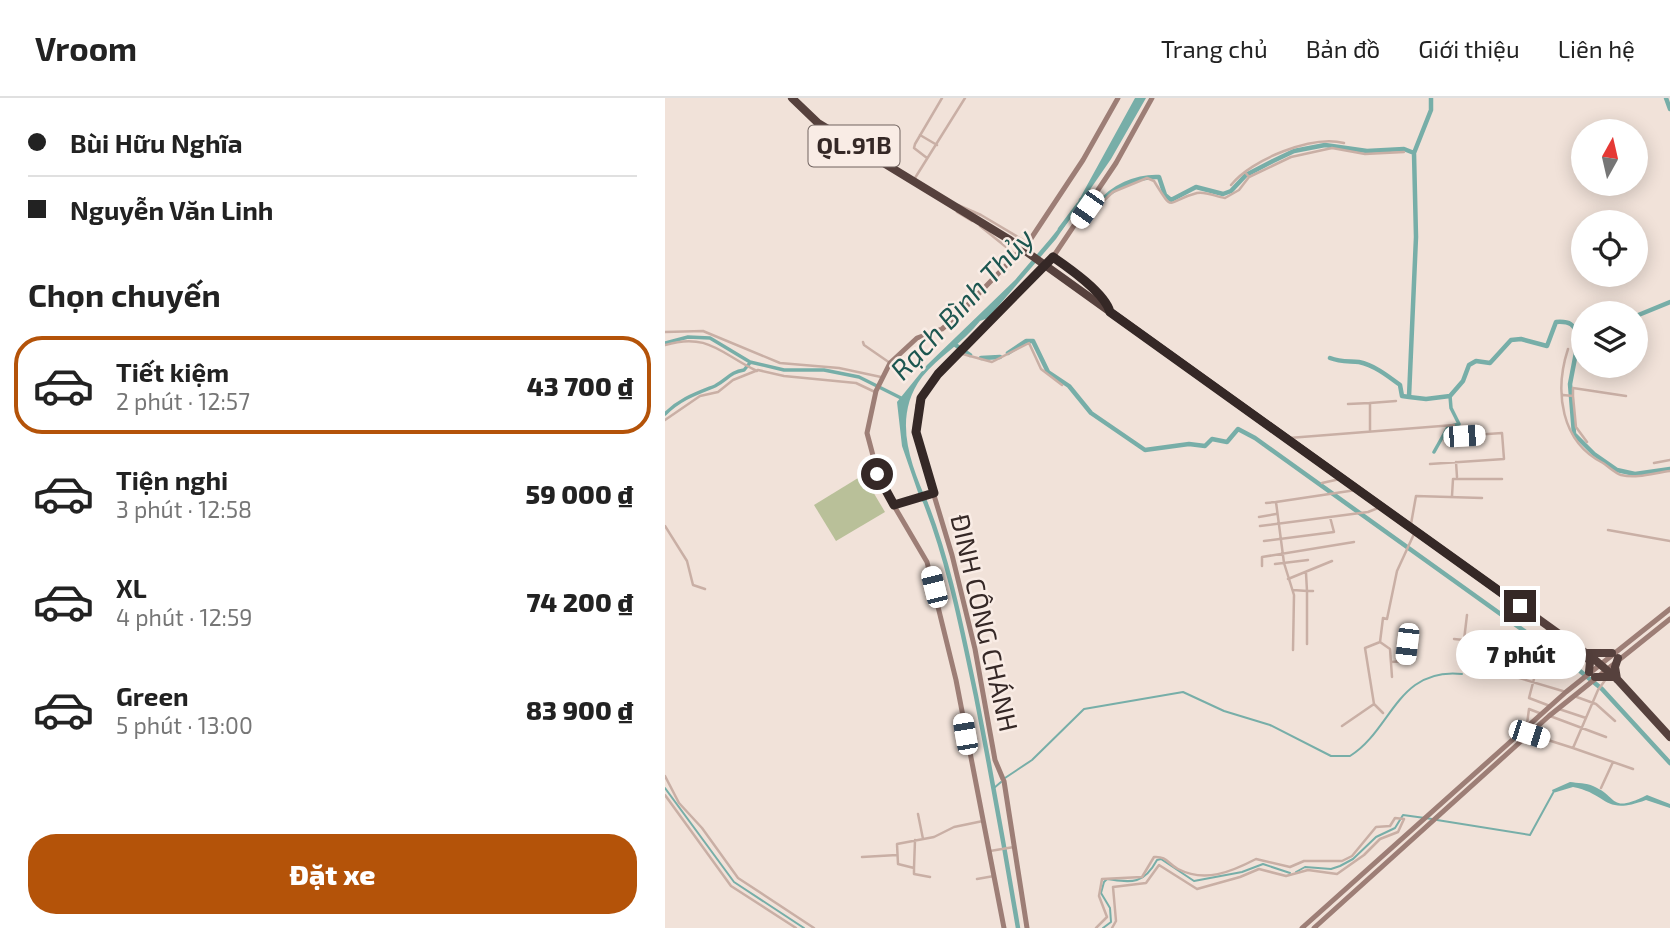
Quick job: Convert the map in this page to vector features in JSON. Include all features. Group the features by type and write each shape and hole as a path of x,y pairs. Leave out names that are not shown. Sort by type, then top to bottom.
{"highway":[{"name":"QL.91B","path":"792,98 818,123 1017,245 1585,652 1608,672 1670,737"},
{"path":"1585,652 1615,656 1615,667 1608,672 1592,675 1585,652"}],"street":[{"path":"928,158 914,148 942,98"},
{"path":"913,181 965,98"},
{"path":"1004,928 947,636 927,562 877,474 867,433 875,393 890,363 917,338 942,329 1028,243 1083,160 1118,98"},
{"name":"ĐINH CÔNG CHÁNH","path":"1027,928 1003,780 995,760 976,656 953,555 917,439 918,405 930,383 1053,257 1088,206 1152,98"},
{"path":"920,135 937,145"},
{"path":"1231,185 1245,172 1291,148 1329,139 1344,143"},
{"path":"1088,206 1099,205 1113,192 1144,179 1154,181 1164,200 1175,203 1201,192 1225,198 1239,190 1249,177 1291,157 1332,148 1365,154 1404,152"},
{"path":"1245,172 1249,177"},
{"path":"1016,255 979,225 957,212 955,205 966,207 1028,243"},
{"path":"1053,257 1067,265 1106,303 1110,312"},
{"path":"665,332 703,331 780,363 839,368 880,379"},
{"path":"665,345 686,341 708,343 755,370 860,384 875,393"},
{"path":"863,342 890,363"},
{"path":"959,353 992,362 1030,343 1041,369 1062,385"},
{"path":"1568,349 1563,364 1567,430 1589,457 1621,474 1638,476 1670,471"},
{"path":"665,421 689,402 755,370"},
{"path":"1587,442 1576,425 1573,387 1626,396"},
{"path":"1564,395 1573,396"},
{"path":"1348,404 1396,401"},
{"path":"1370,403 1370,430"},
{"path":"1289,438 1454,425"},
{"path":"1430,464 1504,459 1502,433 1445,437"},
{"path":"1654,463 1670,460"},
{"path":"1456,462 1457,478"},
{"path":"1322,483 1344,478"},
{"path":"1452,496 1453,479 1501,479"},
{"path":"1266,503 1360,490"},
{"path":"894,505 934,493"},
{"path":"1380,642 1383,618 1387,618 1397,571 1413,529 1416,496 1482,498"},
{"path":"1276,502 1284,563 1292,590 1293,650"},
{"path":"1260,526 1369,512 1381,507"},
{"path":"1259,517 1277,514"},
{"path":"1264,541 1334,532 1331,517"},
{"path":"665,526 687,561 693,585 705,590"},
{"path":"1608,530 1670,541"},
{"path":"1262,566 1261,558 1354,542"},
{"path":"1275,564 1308,560"},
{"path":"1288,579 1332,561"},
{"path":"1306,572 1307,644"},
{"path":"1292,590 1313,592"},
{"path":"1573,748 1615,656 1670,608"},
{"path":"1454,639 1464,640 1467,615"},
{"path":"1615,656 1670,619"},
{"path":"1527,730 1529,698 1548,626"},
{"path":"1391,662 1405,661 1407,642 1401,640"},
{"path":"1380,642 1390,649 1392,677"},
{"path":"1380,642 1365,650 1374,704 1383,712"},
{"path":"1499,672 1566,692"},
{"path":"1527,730 1549,716 1566,692 1592,675 1608,672"},
{"path":"1314,928 1451,805 1542,714 1573,695 1592,675"},
{"path":"1573,695 1592,702 1615,721"},
{"path":"1529,698 1586,718"},
{"path":"1342,726 1374,704"},
{"path":"1529,709 1542,714"},
{"path":"1549,716 1606,737"},
{"path":"1527,730 1633,769"},
{"path":"1302,928 1445,799 1516,741"},
{"path":"1601,788 1613,762"},
{"path":"665,776 675,797 702,828 733,873 814,928"},
{"path":"665,795 731,886 796,928"},
{"path":"918,814 923,839"},
{"path":"1096,928 1107,918 1099,896 1102,878 1143,877 1154,857 1165,858 1175,867 1200,878 1244,868 1256,859 1290,867 1304,861 1336,862 1352,856 1376,827 1390,826 1397,818 1402,819 1398,832 1380,839 1364,855 1337,874 1308,870 1286,876 1259,869 1197,889 1159,865 1146,883 1113,887 1116,921 1112,928"},
{"path":"914,868 898,864 897,844 983,821"},
{"path":"915,840 914,874 930,877"},
{"path":"1398,843 1403,848"},
{"path":"990,851 1013,848"},
{"path":"862,857 897,855"},
{"path":"977,879 994,876"}],"green space":[{"path":"863,475 885,512 836,541 814,505"}],"water":[{"name":"Rạch Bình Thủy","path":"1135,98 1146,98 1111,159 1056,239 988,318 980,321 928,370 913,392 906,424 907,440 915,472 928,504 921,501 902,446 897,402 927,365 1015,280 1074,209"},
{"path":"1570,782 1593,786 1615,802 1626,803 1647,795 1670,804 1670,808 1646,800 1622,806 1613,805 1594,794 1573,787 1553,793 1552,790"}],"waterway":[{"path":"1081,200 1089,205 1098,205 1117,188 1150,177 1159,177 1165,195 1171,200 1196,187 1223,194 1231,191 1246,175 1273,161 1294,151 1325,145 1367,151 1404,149 1414,153 1431,110 1431,98"},
{"path":"1666,98 1670,109"},
{"path":"1414,153 1416,237 1409,397 1426,399 1450,396 1463,381 1469,365 1476,361 1490,363 1511,340 1521,339 1547,346 1556,322 1571,324"},
{"name":"Rạch Bình Thủy","path":"1060,229 1078,205"},
{"path":"1648,311 1670,302"},
{"path":"665,343 688,337 710,338 750,362 784,370 824,370 859,377 901,398"},
{"path":"1008,353 1026,341 1033,341 1048,372 1069,386 1091,413 1145,450 1189,444 1205,446 1212,439 1227,442 1238,429 1255,438 1580,671 1602,689 1670,763"},
{"path":"954,344 970,355"},
{"path":"981,358 1000,357"},
{"path":"1330,358 1365,363 1400,385 1402,396 1409,397"},
{"path":"665,414 694,394 744,370 749,364"},
{"path":"1571,378 1574,434 1594,454 1617,470 1635,474 1670,469"},
{"path":"1434,452 1448,427 1459,424 1451,408 1450,396"},
{"name":"Rạch Bình Thủy","path":"924,499 948,571 976,696 1018,928"},
{"path":"1005,778 1032,760 1084,709 1183,692 1224,711 1270,725 1331,756 1350,756 1364,745 1409,690 1423,680 1440,674 1462,674"},
{"path":"994,788 1001,782"},
{"path":"665,788 734,882 804,928"},
{"path":"1437,820 1530,835 1553,793"},
{"path":"1296,872 1305,867 1331,869 1340,866 1353,859 1376,837 1395,828 1403,815 1432,819"},
{"path":"1103,928 1111,922 1110,908 1101,893 1104,882 1107,879 1131,881 1142,878 1157,860 1161,859 1194,881 1242,872 1263,864 1290,873"}],"route":[{"path":"877,474 894,505 934,493 916,432 915,423 921,398 938,374 1053,257 1067,265 1106,303 1110,312 1520,606"}]}
